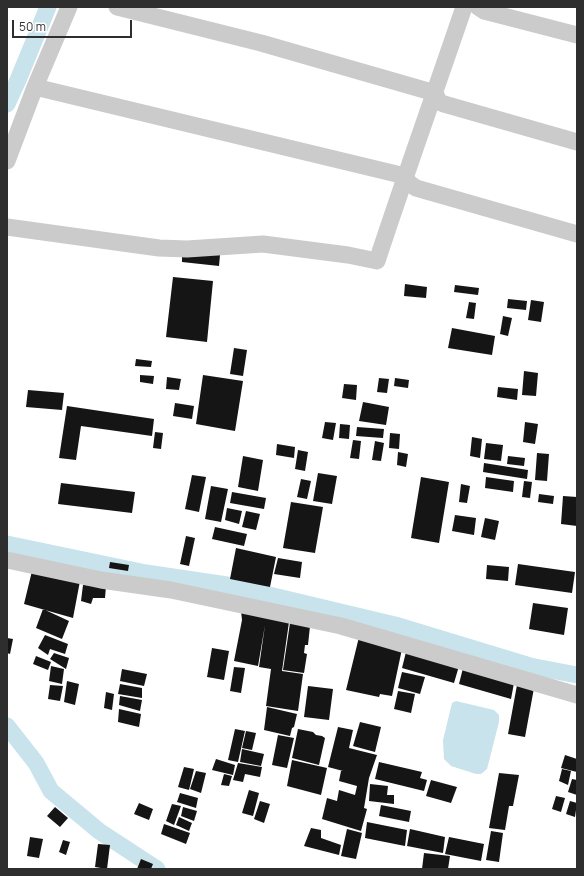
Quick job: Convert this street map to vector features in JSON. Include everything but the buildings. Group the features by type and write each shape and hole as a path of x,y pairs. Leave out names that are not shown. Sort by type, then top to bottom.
{"street":[{"path":"7,161 35,87 69,7"},
{"path":"118,7 261,43 435,93"},
{"path":"7,227 159,248 187,249 263,244 348,255 377,261 464,7"},
{"path":"478,7 484,11 577,35"},
{"path":"35,87 405,176 416,188 577,234"},
{"path":"435,93 439,102 444,104 577,142"},
{"path":"7,560 101,580 171,590 341,626 577,694"}],"water":[{"path":"456,701 494,710 499,715 499,722 487,769 481,774 476,774 451,766 444,759 443,740 452,703"}],"waterway":[{"path":"7,104 48,7"},
{"path":"7,544 146,573 227,585 395,625 530,666 577,675"},
{"path":"7,726 36,763 51,791 99,831 157,869"}]}
